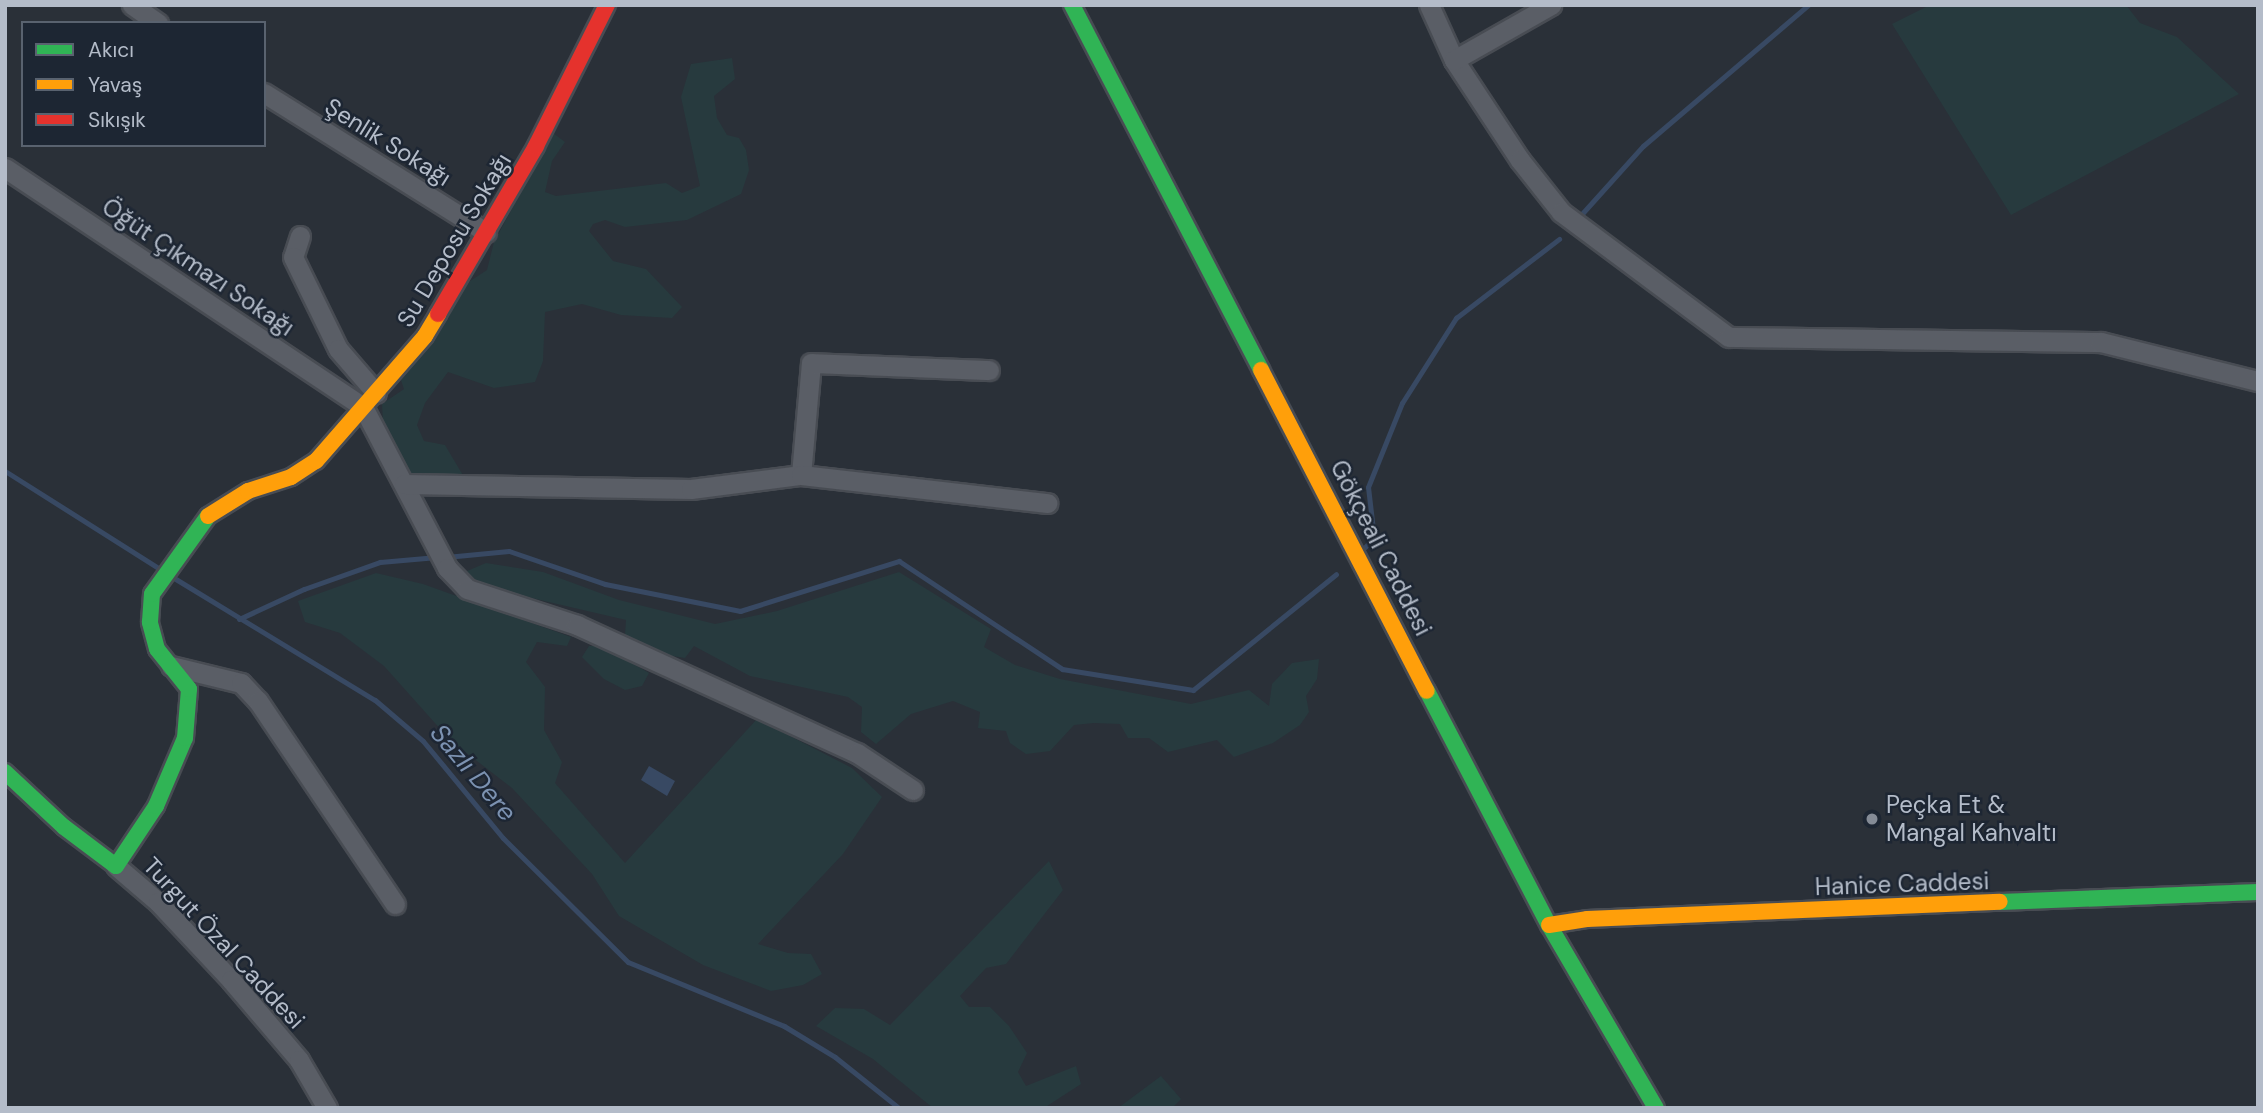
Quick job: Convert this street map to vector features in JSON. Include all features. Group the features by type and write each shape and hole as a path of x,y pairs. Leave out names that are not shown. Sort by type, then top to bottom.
{"street":[{"path":"132,5 155,21"},
{"name":"Su Deposu Sokağı","path":"116,866 156,806 185,738 189,689 157,649 150,622 152,594 201,520 248,491 291,477 316,461 425,336 536,146 607,5"},
{"name":"Gökçeali Caddesi","path":"1072,5 1549,925 1656,1108"},
{"path":"1429,5 1454,60 1520,160 1561,212 1729,337 2101,342 2258,381"},
{"path":"1454,60 1551,5"},
{"name":"Şenlik Sokağı","path":"266,94 486,232"},
{"name":"Öğüt Çıkmazı Sokağı","path":"5,168 370,400"},
{"path":"300,236 293,257 338,349 370,400 404,484 447,568 467,589 589,630 857,753 913,790"},
{"path":"801,475 811,363 989,369"},
{"path":"404,484 691,489 801,475 1047,503"},
{"path":"171,666 241,683 258,701 395,904"},
{"name":"Turgut Özal Caddesi","path":"5,772 64,827 158,902 231,980 299,1060 327,1108"},
{"name":"Hanice Caddesi","path":"1549,925 1601,919 2258,892"}],"green space":[{"path":"1930,5 2126,5 2140,23 2177,37 2239,94 2011,215 1892,24"},
{"path":"732,58 735,79 714,96 717,118 727,135 739,138 746,150 749,170 741,194 687,220 625,227 605,220 593,224 589,231 613,261 646,269 682,307 672,318 621,315 582,304 545,312 543,361 535,382 494,388 448,372 425,403 417,425 424,441 445,445 464,477 425,484 402,471 383,423 382,404 404,389 400,377 461,287 487,270 494,242 553,133 565,142 552,161 545,192 556,196 666,183 682,193 700,186 681,97 691,64"},
{"path":"486,563 543,572 619,600 715,624 777,611 899,572 991,629 984,647 1015,665 1060,679 1191,704 1249,690 1269,706 1272,684 1292,663 1319,659 1317,679 1306,696 1309,712 1300,725 1273,743 1234,757 1217,740 1168,752 1149,738 1128,738 1120,724 1094,723 1074,725 1050,751 1026,754 1010,743 1006,731 978,728 980,712 953,701 911,714 876,744 861,732 862,707 848,697 750,676 694,646 685,658 660,654 625,635 626,620 476,585 460,574"},
{"path":"376,573 423,584 571,637 567,646 537,642 526,662 545,687 544,730 562,762 555,783 625,863 757,719 852,768 882,797 843,854 758,944 788,953 811,954 822,974 803,985 771,991 703,965 619,916 592,874 512,788 451,741 384,666 340,633 305,622 298,601"},
{"path":"589,646 603,646 649,673 642,686 625,690 604,679 582,657"},
{"path":"1049,861 1063,890 1006,964 986,968 960,996 969,1007 990,1007 1009,1026 1027,1053 1018,1072 1026,1086 1076,1066 1081,1084 1044,1108 933,1108 873,1059 816,1026 835,1008 864,1009 890,1025"},
{"path":"1161,1076 1181,1099 1172,1108 1118,1108"}],"water":[{"path":"649,766 675,781 667,796 641,780"}],"waterway":[{"path":"1579,217 1643,146 1808,5"},
{"path":"1365,547 1374,538 1368,487 1402,403 1456,318 1559,239"},
{"name":"Sazlı Dere","path":"5,471 160,569"},
{"path":"446,557 509,551 605,584 740,611 899,561 1062,669 1193,690 1336,574"},
{"path":"239,619 304,589 380,562 437,557"},
{"name":"Sazlı Dere","path":"174,578 375,700 423,741 503,838 628,962 784,1026 835,1057 899,1108"}],"traffic: fast":[{"path":"1072,5 1261,370"},
{"path":"5,772 64,827 116,866 156,806 185,738 189,689 157,649 150,622 152,594 208,516"},
{"path":"1427,691 1549,925 1656,1108"},
{"path":"2000,902 2258,892"}],"traffic: slow":[{"path":"208,516 248,491 291,477 316,461 425,336 438,314"},
{"path":"1261,370 1427,691"},
{"path":"1549,925 1587,919 2000,902"}],"traffic: jam":[{"path":"438,314 536,146 607,5"}],"place":[{"name":"Peçka Et & Mangal Kahvaltı","path":"1872,819"}]}
